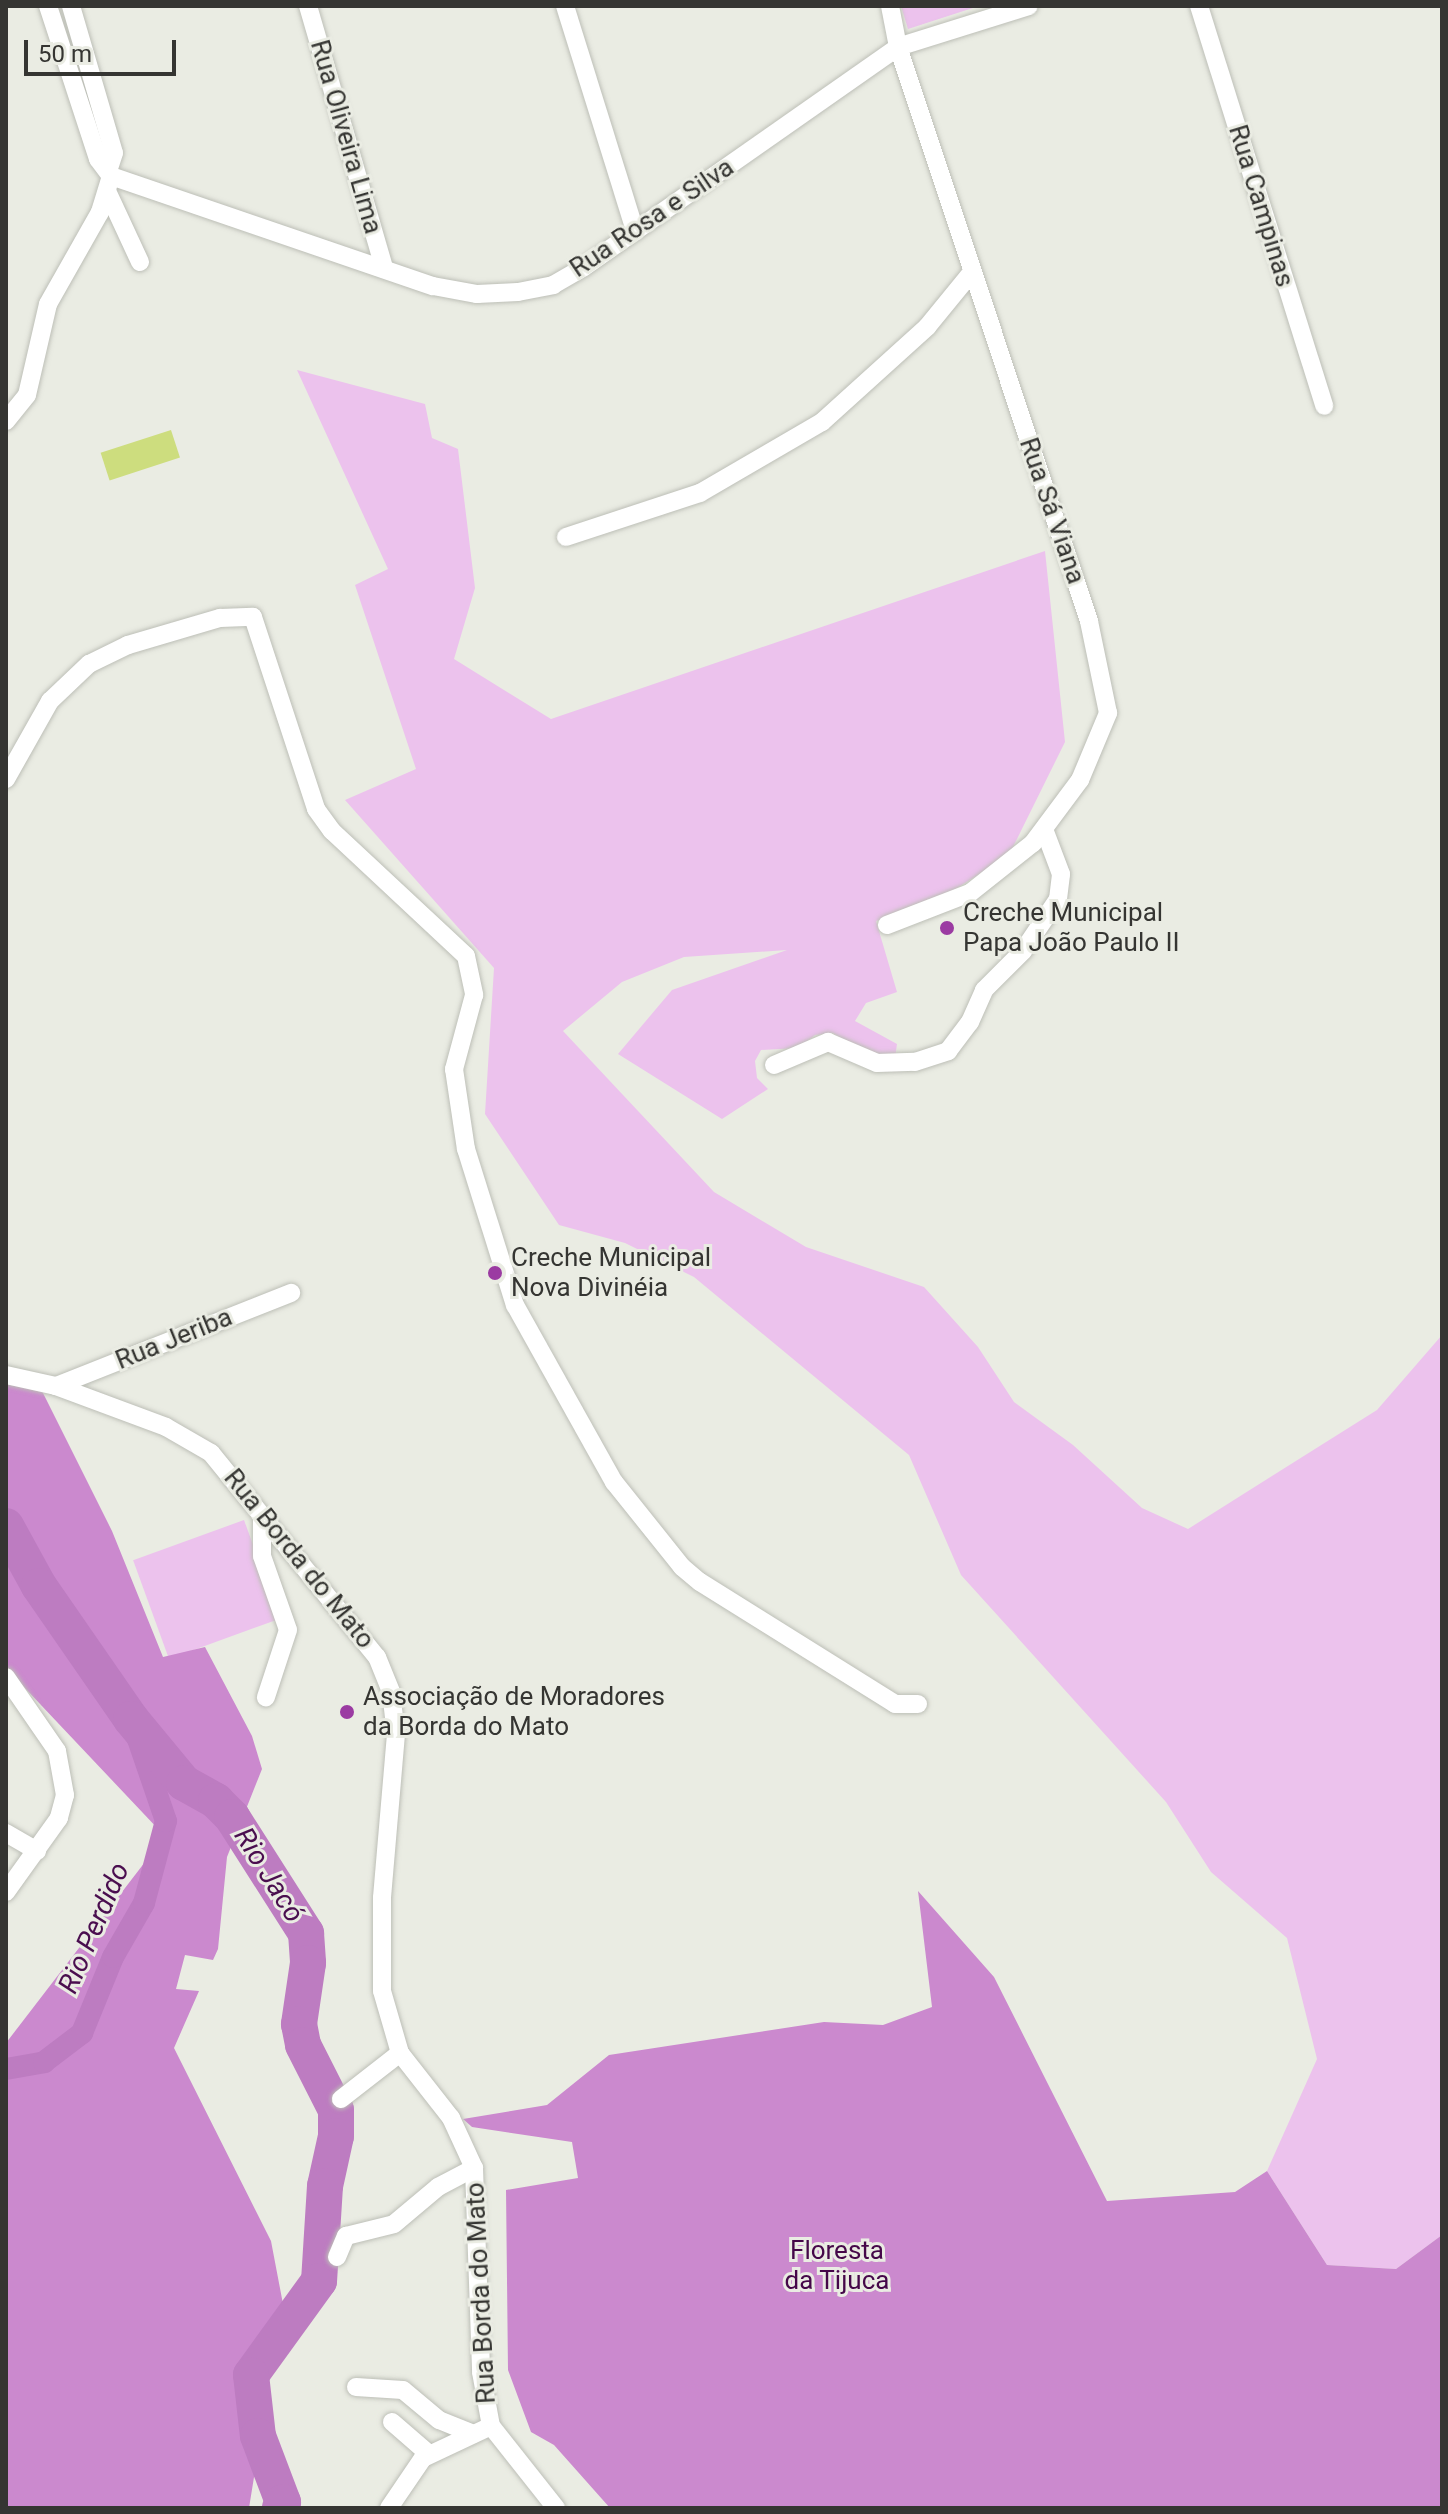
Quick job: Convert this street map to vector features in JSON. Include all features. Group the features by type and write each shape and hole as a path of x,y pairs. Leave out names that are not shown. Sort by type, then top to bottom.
{"street":[{"path":"48,6 98,159 140,262"},
{"path":"6,421 19,411 27,395 48,304 109,180 114,153 71,6"},
{"name":"Rua Oliveira Lima","path":"308,6 384,268"},
{"path":"565,6 635,231"},
{"name":"Rua Sá Viana","path":"887,925 970,893 1024,852 1080,780 1108,713 1106,688 1089,621 898,47 890,6"},
{"name":"Rua Rosa e Silva","path":"109,180 433,286 477,294 518,292 553,285 898,47 1029,6"},
{"name":"Rua Campinas","path":"1199,6 1324,406"},
{"path":"566,537 700,493 798,437 877,377 972,272"},
{"path":"6,779 50,701 89,664 128,645 220,618 253,617 316,809 332,831 466,956 474,995 454,1069 466,1149 515,1305 614,1482 682,1567 700,1582 796,1637 895,1704 918,1704"},
{"path":"774,1065 828,1042 877,1063 915,1062 948,1051 970,1022 984,990 1023,951 1058,899 1061,874 1044,829"},
{"name":"Rua Jeriba","path":"56,1386 291,1293"},
{"name":"Rua Borda do Mato","path":"6,1375 56,1386 193,1440 228,1470 262,1520 351,1620 377,1657 391,1692 396,1758 379,1955 382,1991 400,2053 451,2118 474,2168 481,2372 491,2426 556,2508"},
{"path":"262,1520 262,1556 288,1630 266,1697"},
{"path":"6,1677 39,1721 63,1775 59,1818 6,1892"},
{"path":"6,1833 37,1851"},
{"path":"341,2099 400,2053"},
{"path":"337,2257 346,2236 394,2224 438,2187 474,2168"},
{"path":"356,2387 403,2390 439,2420 473,2434"},
{"path":"392,2422 429,2454"},
{"path":"389,2508 415,2466 429,2454 491,2426"}],"shaded area":[{"path":"901,6 979,6 908,29"},
{"path":"297,370 425,404 432,438 458,449 475,588 454,659 551,719 1045,551 1065,742 1009,855 946,895 876,921 897,992 866,1003 855,1021 897,1044 895,1058 858,1049 833,1033 815,1035 798,1048 761,1050 755,1061 757,1078 768,1089 722,1119 618,1054 672,990 787,950 684,957 622,982 563,1031 714,1192 806,1247 924,1287 978,1347 1014,1402 1073,1445 1142,1508 1188,1529 1377,1410 1442,1335 1442,2235 1396,2269 1327,2265 1267,2171 1317,2059 1287,1938 1211,1872 1166,1802 961,1575 909,1455 694,1277 625,1243 559,1225 485,1114 494,968 345,800 416,769 355,585 388,569"},
{"path":"244,1520 280,1619 169,1659 133,1560"}],"green space":[{"path":"6,1384 42,1391 112,1531 163,1657 205,1647 252,1736 262,1769 227,1857 218,1949 213,1960 185,1955 176,1989 199,1991 174,2048 271,2241 283,2304 252,2377 255,2471 249,2508 6,2508 6,2043 145,1862 160,1831 6,1668"},
{"name":"Floresta da Tijuca","path":"918,1891 994,1977 1107,2201 1235,2192 1267,2171 1327,2265 1396,2269 1442,2235 1442,2508 610,2508 554,2445 531,2432 508,2370 506,2190 578,2178 572,2142 472,2127 463,2119 547,2105 609,2055 824,2022 883,2025 932,2007"}],"building":[{"path":"171,430 180,458 110,480 101,453"}],"waterway":[{"name":"Rio Jacó","path":"6,1526 39,1586 131,1719 184,1783 216,1801 232,1817 306,1933 308,1963 299,2024 303,2045 336,2110 336,2136 325,2186 319,2281 251,2375 258,2436 283,2502 280,2508"},
{"name":"Rio Perdido","path":"6,2069 44,2062 82,2033 113,1957 144,1903 166,1821 131,1719"}],"place":[{"name":"Creche Municipal Papa João Paulo II","path":"947,928"},
{"name":"Creche Municipal Nova Divinéia","path":"495,1273"},
{"name":"Associação de Moradores da Borda do Mato","path":"347,1712"}]}
